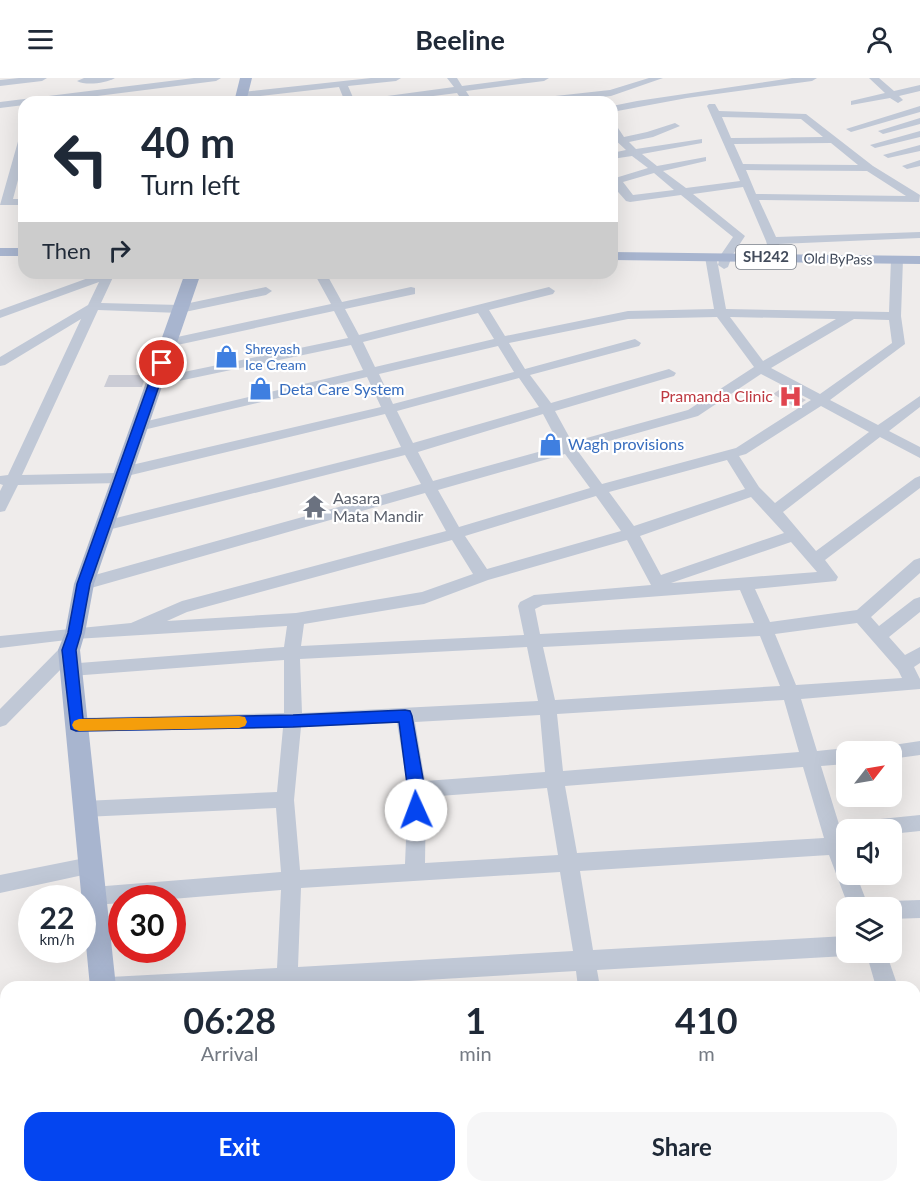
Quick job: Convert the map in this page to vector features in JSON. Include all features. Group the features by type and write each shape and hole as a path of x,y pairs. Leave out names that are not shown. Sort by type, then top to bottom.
{"main road":[{"path":"242,96 246,78"},
{"path":"0,252 18,252"},
{"name":"Old ByPass","path":"618,256 719,261"},
{"name":"Old ByPass","path":"618,265 719,261 919,264"},
{"path":"0,262 18,262"},
{"path":"92,885 71,650 84,584 191,279"},
{"path":"96,923 102,981"}],"street":[{"path":"0,83 42,78"},
{"path":"82,96 82,80 110,78"},
{"path":"95,96 216,78"},
{"path":"263,96 396,78"},
{"path":"452,78 463,96"},
{"path":"416,96 544,78"},
{"path":"583,96 611,93 641,80 658,78"},
{"path":"618,108 669,96 707,94 760,82 812,78"},
{"path":"874,78 890,94 917,110"},
{"path":"641,80 669,96"},
{"path":"343,85 348,96"},
{"path":"854,103 920,88"},
{"path":"707,94 772,241 778,261"},
{"path":"0,105 18,103"},
{"path":"851,129 917,110"},
{"path":"716,114 803,116 869,168 920,199"},
{"path":"861,137 920,121"},
{"path":"618,133 649,135 675,126"},
{"path":"876,145 920,134"},
{"path":"618,136 635,153 739,236 719,261 721,313 761,368 920,453"},
{"path":"728,141 831,140"},
{"path":"618,155 698,141"},
{"path":"888,155 920,148"},
{"path":"3,202 18,156"},
{"path":"618,181 656,169 702,159"},
{"path":"907,166 920,163"},
{"path":"740,167 869,168"},
{"path":"618,186 630,199 747,183"},
{"path":"753,197 920,199"},
{"path":"772,241 920,236"},
{"path":"0,720 71,650 136,628 182,607 454,534 599,490 741,451 821,400 899,344 895,316 898,262"},
{"path":"0,314 95,279"},
{"path":"0,507 6,480 107,279"},
{"path":"323,279 429,489 454,534 483,576"},
{"path":"0,362 94,306 180,309 267,291"},
{"path":"168,343 411,291"},
{"path":"155,382 355,340 549,291"},
{"path":"482,309 522,374 547,408 568,448 631,533 659,585"},
{"path":"139,427 372,374 501,341 628,315 721,313 895,316"},
{"path":"84,584 429,489 693,413 761,368 850,316"},
{"path":"6,480 122,475 390,409 635,343"},
{"path":"104,526 410,449 669,373"},
{"path":"774,511 920,400"},
{"path":"588,981 555,780 548,708 535,640 525,611 526,606 532,601 659,585 745,584 830,577 754,491 730,454"},
{"path":"816,559 920,480"},
{"path":"136,628 296,619 424,598 483,576 631,533 754,491"},
{"path":"659,585 794,535"},
{"path":"0,642 71,650 292,652 765,629 861,616 920,564"},
{"path":"745,584 790,692 836,833"},
{"path":"878,636 920,603"},
{"path":"76,725 293,721 405,716 914,684 904,665 861,616"},
{"path":"287,981 291,880 285,800 293,721 292,652 296,619"},
{"path":"904,665 920,654"},
{"path":"405,716 417,790 415,872"},
{"path":"902,750 920,748"},
{"path":"417,790 836,757"},
{"path":"84,809 285,800"},
{"path":"902,825 920,823"},
{"path":"96,896 291,880 570,862 836,836"},
{"path":"0,884 90,866"},
{"path":"902,910 920,909"},
{"path":"312,981 584,959 836,946"},
{"path":"879,963 885,981"}],"building":[{"path":"109,375 146,375 142,387 104,387"},
{"path":"782,388 806,400 795,407 773,394"}],"slow traffic":[{"path":"79,725 239,722"}],"place":[{"name":"Shreyash Ice Cream","path":"227,357"},
{"name":"Deta Care System","path":"261,389"},
{"name":"Pramanda Clinic","path":"791,396"},
{"name":"Wagh provisions","path":"550,444"},
{"name":"Aasara Mata Mandir","path":"315,507"}],"route":[{"path":"162,363 84,584 75,633 69,650 76,725 293,721 405,716 417,790 416,810"}]}
